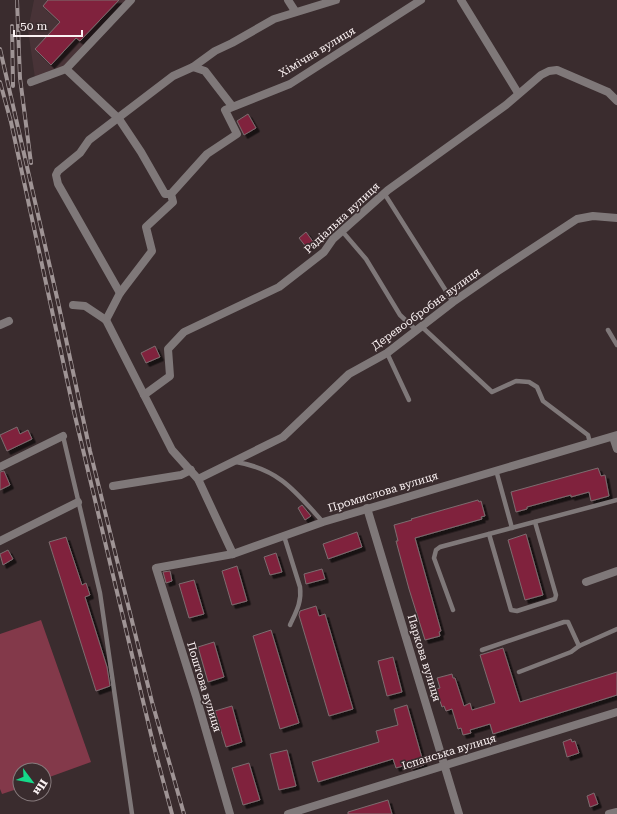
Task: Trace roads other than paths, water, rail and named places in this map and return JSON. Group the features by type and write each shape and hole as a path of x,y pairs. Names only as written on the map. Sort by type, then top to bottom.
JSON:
{"street":[{"path":"31,82 66,69 131,0"},
{"path":"288,0 294,11"},
{"path":"120,292 58,184 56,175 61,168 80,153 89,140 119,119 173,76 193,68 215,51 274,19 294,11 336,0"},
{"name":"Хімічна вулиця","path":"232,106 290,84 421,0"},
{"path":"461,0 518,93"},
{"path":"66,69 119,119 141,152 165,194 171,194 207,154 237,134 225,110 232,106 205,71 193,68"},
{"name":"Радіальна вулиця","path":"144,395 170,376 168,349 180,336 279,287 324,252 333,239 384,193 506,105 518,93 541,75 549,71 556,70 608,92 617,101"},
{"path":"106,320 120,292 152,251 146,227 173,202 171,194"},
{"name":"Деревообробна вулиця","path":"198,479 283,437 349,374 387,353 418,328 498,270 577,219 593,216 617,218"},
{"path":"73,305 85,306 106,320 172,450 198,479 233,554"},
{"path":"0,325 9,321"},
{"path":"0,467 63,436"},
{"path":"615,436 617,449"},
{"name":"Промислова вулиця","path":"156,568 233,554 367,508 615,436"},
{"path":"113,486 181,475 190,470"},
{"path":"0,541 78,502"},
{"name":"Паркова вулиця","path":"367,508 459,814"},
{"name":"Поштова вулиця","path":"156,568 196,696 230,814"},
{"path":"586,582 617,571"},
{"name":"Іспанська вулиця","path":"288,814 617,712"},
{"path":"609,814 617,812"}],"lane":[{"path":"384,193 453,302"},
{"path":"342,231 366,259 400,315 418,328 492,392 516,381 529,382 537,387 543,401 588,435 590,443"},
{"path":"608,330 617,345"},
{"path":"387,353 409,400"},
{"path":"63,436 100,593 132,814"},
{"path":"234,462 256,465 280,477 323,522"},
{"path":"496,470 512,528"},
{"path":"453,610 434,558 436,550 440,547 617,500"},
{"path":"489,534 512,610 517,611 555,599 556,595 535,522"},
{"path":"284,536 300,587 301,596 301,601 290,625"},
{"path":"482,650 564,622 568,622 571,625 578,646"},
{"path":"519,672 571,652 578,646 617,629"}],"railway":[{"path":"17,0 20,78 31,163"},
{"path":"12,26 13,86"},
{"path":"0,49 58,302 90,451 152,702 184,814"},
{"path":"0,82 11,122 74,412 154,747 172,814"}]}
